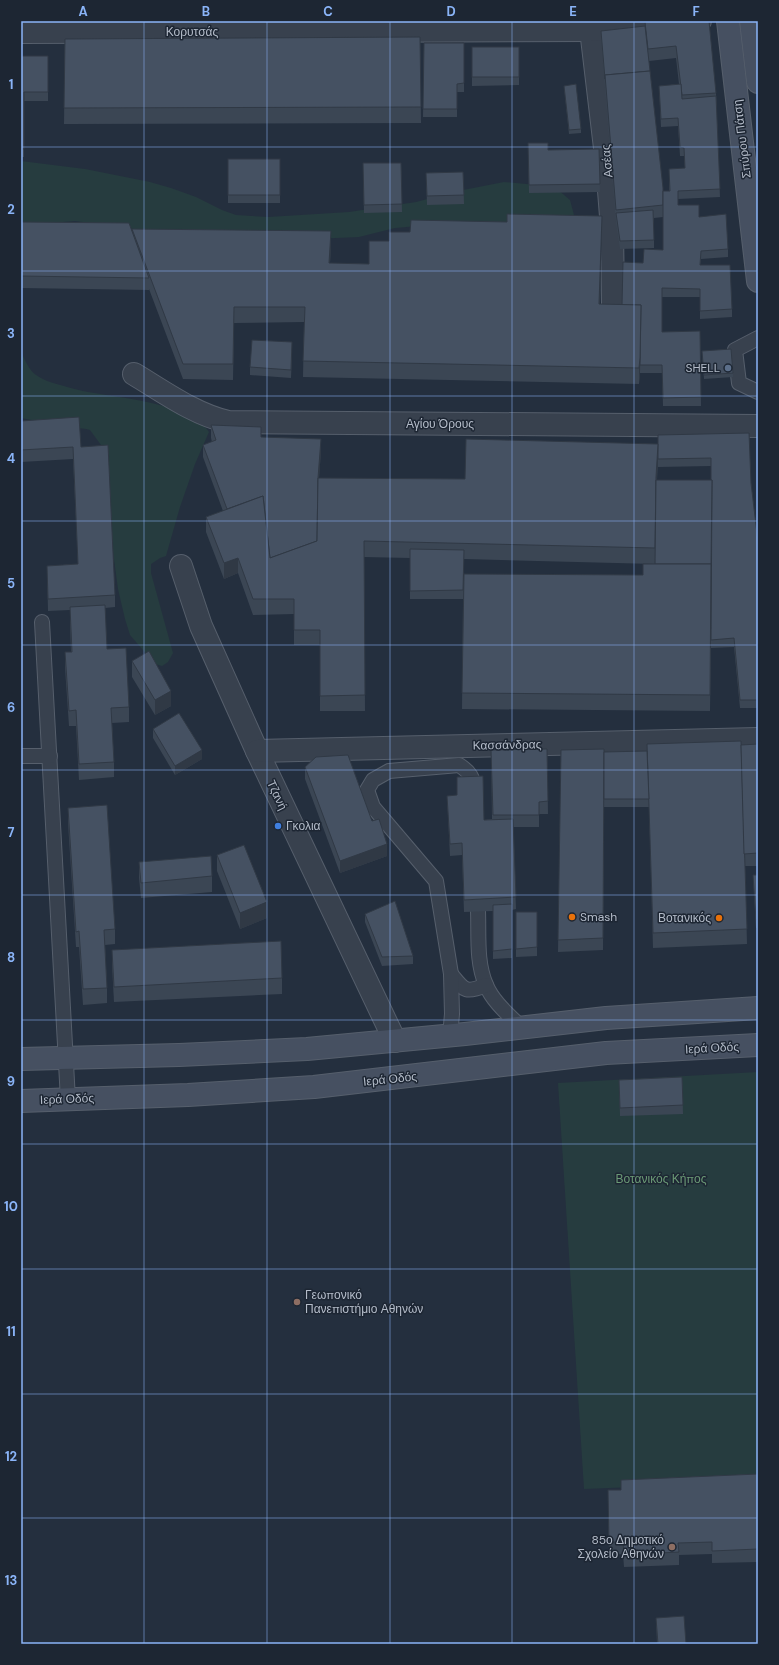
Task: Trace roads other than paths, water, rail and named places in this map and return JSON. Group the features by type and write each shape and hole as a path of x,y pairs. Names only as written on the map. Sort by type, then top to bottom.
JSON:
{"main road":[{"name":"Σπύρου Πάτση","path":"728,21 758,281"},
{"path":"751,21 758,82"},
{"path":"21,1059 179,1055 307,1049 450,1036 606,1018 758,1008"},
{"name":"Ιερά Οδός","path":"21,1101 188,1095 314,1087 606,1054 758,1045"}],"street":[{"name":"Κορυτσάς","path":"21,32 590,26 700,21"},
{"name":"Ασέας","path":"590,26 607,165 612,229 613,302"},
{"name":"Αγίου Όρους","path":"134,374 171,397 213,419 228,422 758,426"},
{"name":"Τζανή","path":"181,566 201,626 257,751 395,1041"},
{"name":"Κασσάνδρας","path":"257,751 758,739"}],"lane":[{"path":"758,338 735,350 739,383 758,392"},
{"path":"42,622 68,1100"},
{"path":"21,756 50,756"},
{"path":"450,1036 452,1014 451,974 436,881 373,807 367,790 373,780 389,771 459,765 468,771 473,779 474,789"},
{"path":"478,911 479,963 486,985 501,1006 522,1028"},
{"path":"451,974 464,989 474,991 486,985"}],"place":[{"name":"SHELL","path":"728,368"},
{"name":"Γκολια","path":"278,826"},
{"name":"Smash","path":"572,917"},
{"name":"Βοτανικός","path":"719,918"},
{"name":"Γεωπονικό Πανεπιστήμιο Αθηνών","path":"297,1302"},
{"name":"85ο Δημοτικό Σχολείο Αθηνών","path":"672,1547"}],"park label":[{"name":"Βοτανικός Κήπος","path":"661,1179"}]}
